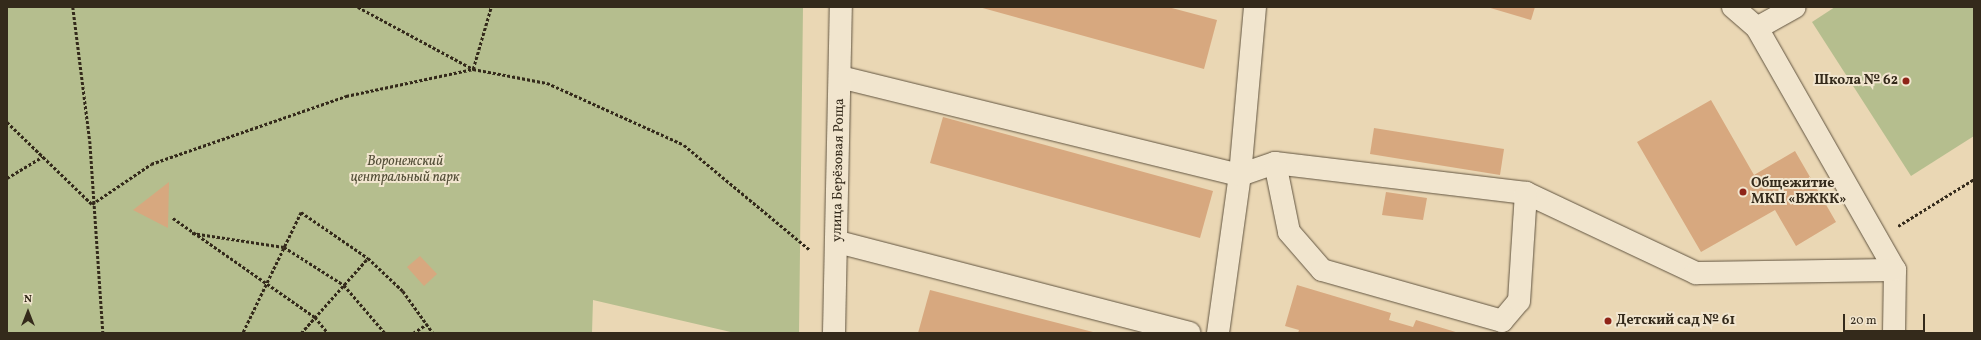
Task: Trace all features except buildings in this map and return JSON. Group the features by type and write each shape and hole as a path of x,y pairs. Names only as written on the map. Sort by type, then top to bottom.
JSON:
{"street":[{"name":"улица Берёзовая Роща","path":"834,333 838,242 841,7"},
{"path":"1218,333 1240,175 1255,7"},
{"path":"1733,7 1757,28 1895,270 1894,333"},
{"path":"1757,28 1795,7"},
{"path":"840,77 1240,175 1275,163 1526,193 1696,273 1895,270"},
{"path":"1275,163 1289,232 1322,270 1502,321 1518,301 1526,193"},
{"path":"838,242 1189,333"}],"path":[{"path":"73,7 90,141 92,204 103,333"},
{"path":"358,7 473,69 547,83 684,145 837,274"},
{"path":"473,69 491,7"},
{"path":"92,204 151,164 346,96 473,69"},
{"path":"7,122 92,204"},
{"path":"7,178 42,157"},
{"path":"1920,213 1974,179"},
{"path":"243,332 301,212 368,258 403,291 433,333"},
{"path":"173,218 192,233 315,317 328,333"},
{"path":"192,233 284,247 344,285 385,333"},
{"path":"301,333 368,258"},
{"path":"413,333 427,324"}],"green space":[{"name":"Воронежский центральный парк","path":"7,7 803,7 799,333 735,333 593,300 592,333 7,333"},
{"name":"Школа № 62","path":"1835,7 1974,7 1974,136 1911,176 1812,22"}],"place":[{"name":"Школа № 62","path":"1906,81"},
{"name":"Общежитие МКП «ВЖКК»","path":"1743,192"},
{"name":"Детский сад № 61","path":"1608,321"}]}
